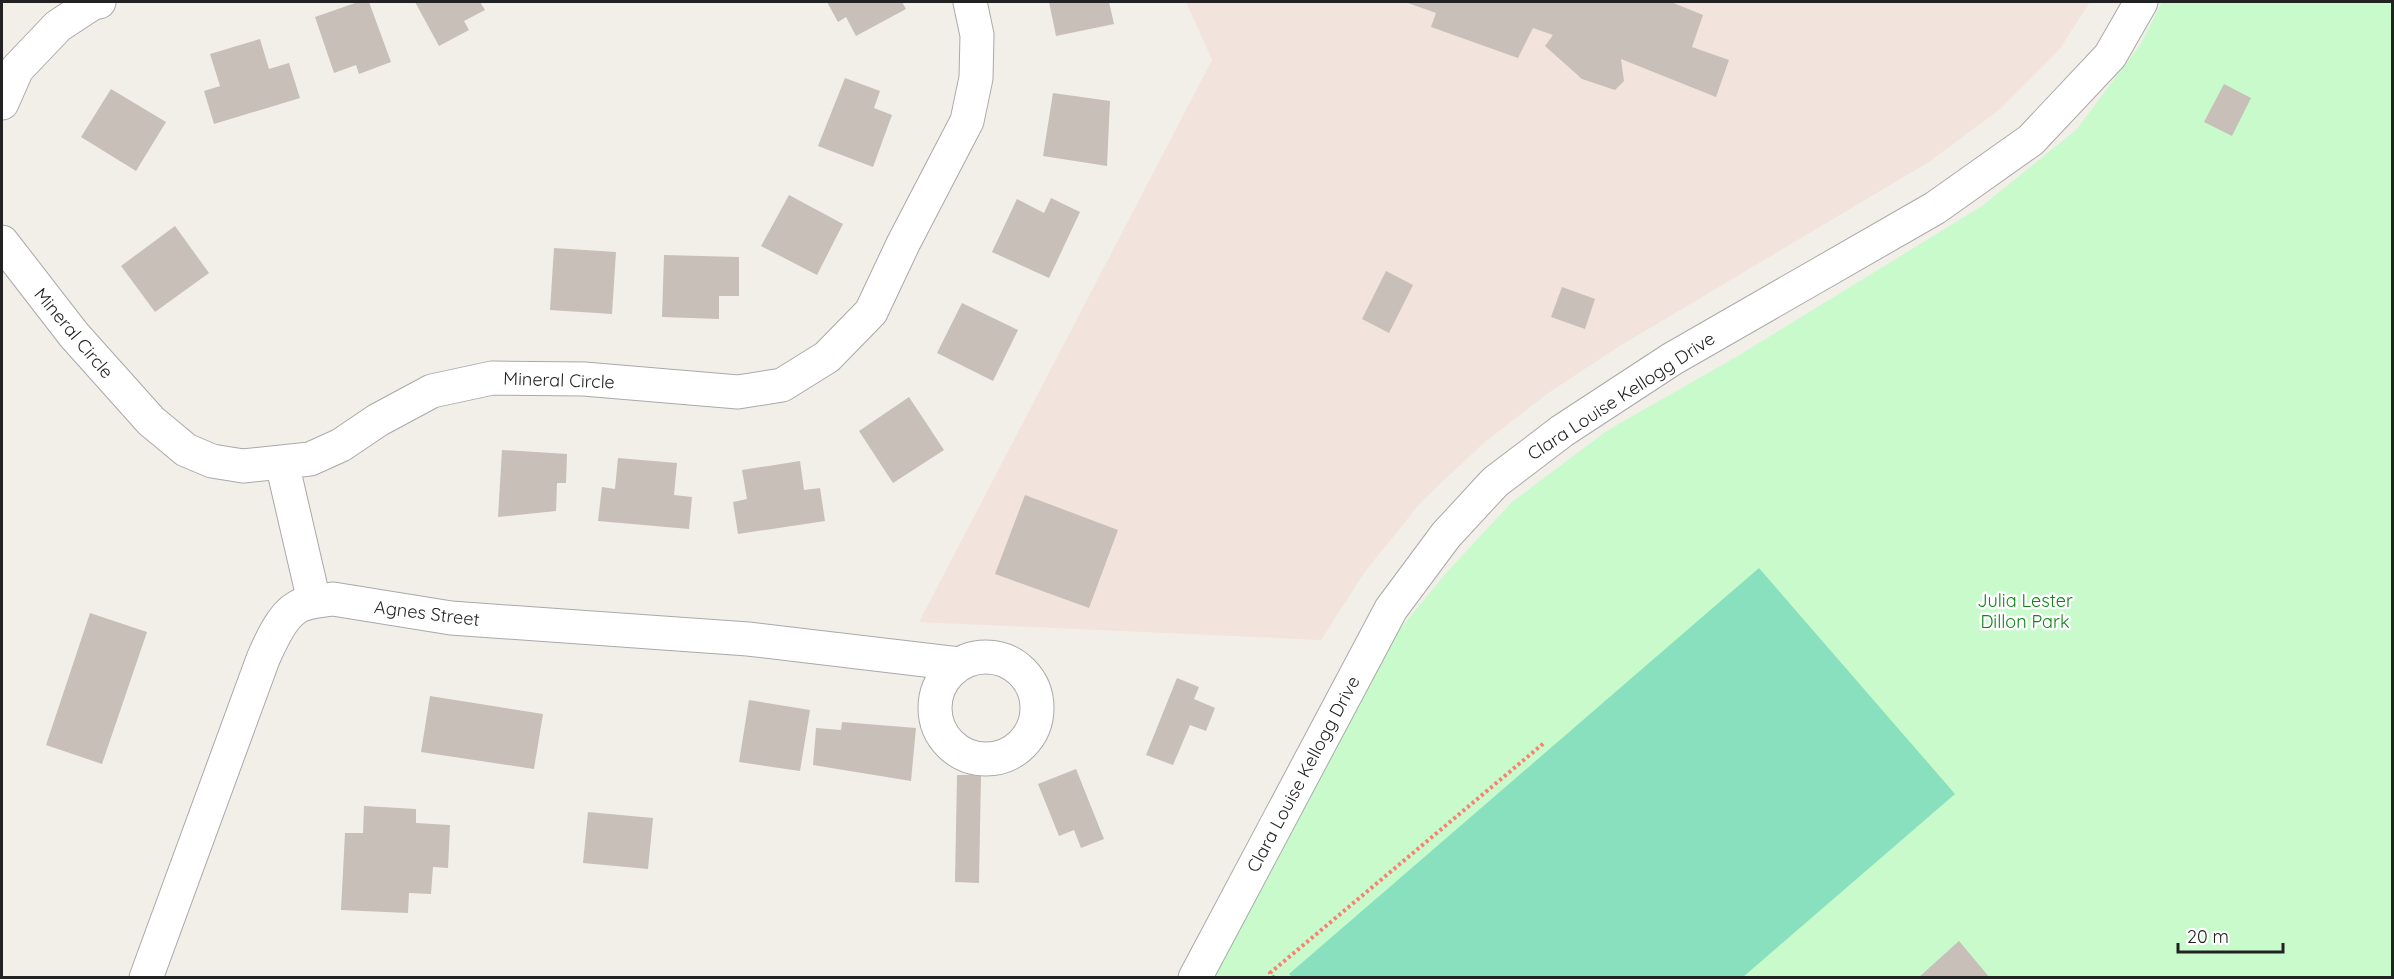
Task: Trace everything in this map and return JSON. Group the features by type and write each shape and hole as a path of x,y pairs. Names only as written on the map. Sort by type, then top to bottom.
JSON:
{"street":[{"path":"2,103 17,69 58,26 93,3 99,2"},
{"name":"Mineral Circle","path":"2,242 74,335 151,422 186,450 212,461 243,466 310,459 341,445 378,420 432,391 492,378 584,379 738,392 782,385 827,357 871,312 903,244 967,121 976,78 977,35 970,2"},
{"name":"Clara Louise Kellogg Drive","path":"1195,978 1391,609 1446,535 1496,482 1562,430 1672,359 1935,208 2031,140 2109,56 2130,5"},
{"path":"282,463 314,601"},
{"name":"Agnes Street","path":"146,978 263,659 275,632 295,608 314,601 333,599 451,618 748,639 959,664"}],"path":[{"path":"1274,978 1270,973 1544,743"}],"shaded area":[{"path":"1186,2 2090,2 2059,50 2000,109 1929,162 1618,347 1547,394 1485,442 1422,501 1364,573 1321,640 919,622 1212,60"}],"green space":[{"name":"Julia Lester Dillon Park","path":"2162,2 2392,2 2392,977 1212,978 1394,636 1447,572 1512,502 1608,430 1736,357 1982,206 2076,130 2140,45"},
{"path":"1759,568 1955,794 1743,977 1293,978 1289,974"}],"building":[{"path":"358,2 369,2 391,62 359,74 356,65 334,73 315,17"},
{"path":"415,2 480,2 485,10 464,21 469,30 439,46"},
{"path":"827,2 902,2 906,9 856,36 846,17 838,22"},
{"path":"1049,2 1109,2 1114,24 1056,36"},
{"path":"1409,2 1671,2 1703,15 1692,47 1729,60 1716,97 1621,59 1624,81 1615,90 1582,79 1545,46 1553,35 1533,28 1518,58 1431,27 1436,13"},
{"path":"260,39 269,69 289,63 300,98 214,124 204,91 220,86 210,54"},
{"path":"845,78 880,91 874,108 892,115 873,167 818,146"},
{"path":"2224,84 2251,98 2232,136 2204,122"},
{"path":"111,89 166,122 136,171 81,137"},
{"path":"1053,93 1110,101 1107,166 1043,156"},
{"path":"789,195 843,224 817,275 761,246"},
{"path":"1051,198 1080,212 1049,278 992,252 1017,199 1044,213"},
{"path":"175,226 209,273 155,312 121,266"},
{"path":"554,248 616,252 612,314 550,310"},
{"path":"664,255 739,257 739,296 719,296 719,319 662,317"},
{"path":"1386,271 1413,285 1389,333 1362,319"},
{"path":"1562,287 1595,299 1585,329 1551,317"},
{"path":"962,303 1018,330 993,381 937,353"},
{"path":"909,397 944,450 893,483 859,431"},
{"path":"502,450 567,454 566,483 557,483 556,511 498,517"},
{"path":"618,458 677,463 674,495 692,497 689,529 598,521 602,487 615,489"},
{"path":"800,461 804,490 820,488 825,521 738,534 733,502 747,499 742,470"},
{"path":"1025,495 1118,530 1089,608 995,574"},
{"path":"90,613 147,632 102,764 46,745"},
{"path":"1177,678 1199,687 1194,699 1215,708 1206,731 1190,725 1173,765 1146,755"},
{"path":"430,696 543,714 534,769 421,752"},
{"path":"749,700 810,710 800,771 739,762"},
{"path":"842,722 916,728 911,781 813,765 816,728 841,730"},
{"path":"1076,769 1104,839 1081,848 1074,830 1059,836 1038,784"},
{"path":"957,775 981,775 979,883 955,882"},
{"path":"364,806 416,809 416,823 450,825 448,868 433,867 431,894 409,893 408,913 341,910 345,833 363,833"},
{"path":"588,812 653,818 648,869 583,863"},
{"path":"1959,941 1990,978 1918,978"}]}
